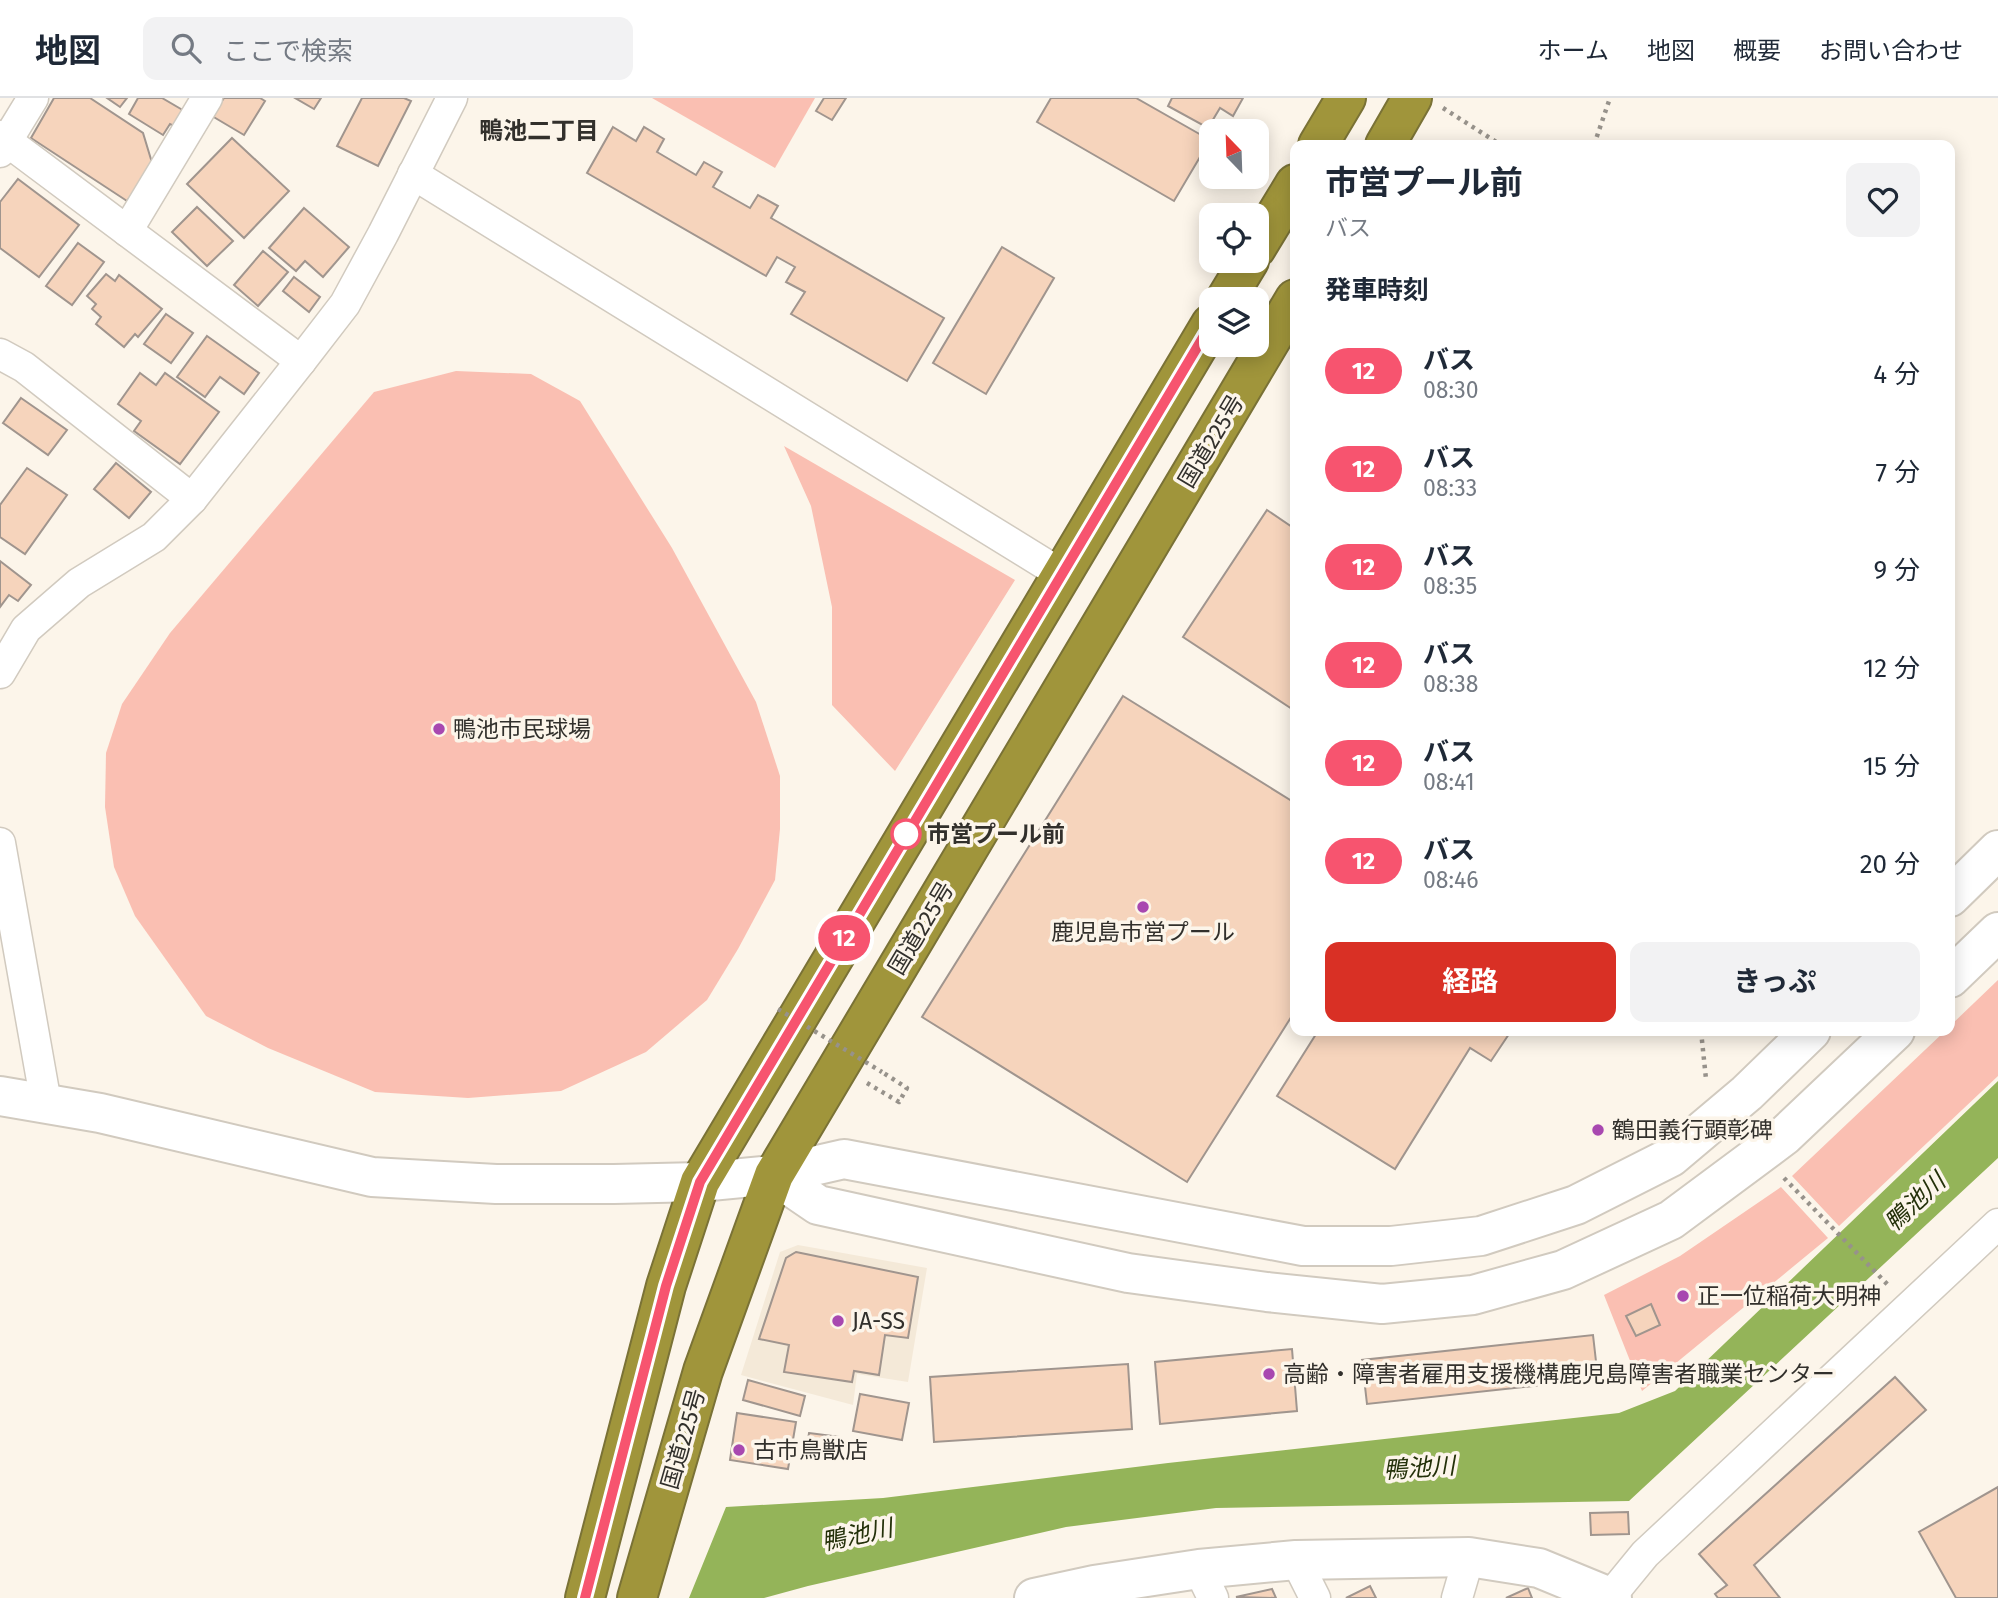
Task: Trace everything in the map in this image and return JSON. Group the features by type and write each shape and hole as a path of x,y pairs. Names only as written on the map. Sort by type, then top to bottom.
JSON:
{"highway":[{"path":"1321,140 1346,98"},
{"path":"1389,140 1423,100"},
{"path":"1269,227 1290,192"},
{"name":"国道225号","path":"637,1598 704,1371 774,1175 1290,307"},
{"path":"585,1598 666,1286 700,1182 1199,344"}],"street":[{"path":"33,98 3,143 127,231 301,361"},
{"path":"127,231 207,98"},
{"path":"2,664 26,629 79,583 154,537 192,499 345,304 452,98"},
{"path":"413,174 1061,574"},
{"path":"0,354 24,367 192,499"},
{"path":"0,843 46,1103"},
{"path":"1955,892 1998,850"},
{"path":"1955,973 1998,932"},
{"path":"0,1096 100,1113 372,1177 509,1184 700,1182 774,1175 844,1159 1303,1246 1391,1246 1481,1236 1576,1205 1671,1157 1747,1093 1806,1036"},
{"path":"774,1175 818,1205 1128,1273 1382,1304 1473,1295 1563,1270 1671,1220 1784,1136 1890,1036"},
{"path":"1034,1598 1206,1584 1296,1560 1469,1557 1539,1568 1610,1597 1645,1554 1998,1224"},
{"path":"1457,1598 1469,1557"},
{"path":"1296,1560 1315,1598"}],"path":[{"path":"1596,140 1610,98"},
{"path":"1423,100 1492,140"},
{"path":"778,1009 907,1088 899,1102 866,1082"},
{"path":"1702,1036 1706,1079"},
{"path":"1781,1175 1889,1286"}],"shaded area":[{"path":"652,98 815,98 775,168"},
{"name":"鴨池市民球場","path":"456,371 531,374 580,401 672,548 756,702 780,776 780,829 775,880 707,1000 646,1052 561,1091 468,1098 375,1092 268,1048 206,1016 135,916 114,867 105,807 106,753 122,704 170,633 374,392"},
{"path":"784,446 1015,580 895,771 832,705 832,607 811,506"},
{"path":"1998,980 1998,1076 1839,1226 1792,1176 1940,1036 1955,1036 1955,1021"},
{"path":"1781,1187 1828,1238 1642,1391 1604,1295 1680,1256"},
{"name":"JA-SS","path":"798,1245 927,1268 908,1382 857,1374 853,1405 741,1375 780,1252"}],"water":[{"name":"鴨池川","path":"1998,1081 1998,1158 1629,1501 1216,1508 1066,1527 764,1598 689,1598 726,1507 883,1498 1619,1413 1675,1391"}],"building":[{"path":"54,98 90,98 143,133 153,166 127,201 31,138"},
{"path":"107,98 127,98 120,107"},
{"path":"138,98 162,98 186,112 176,127 170,124 163,135 129,114"},
{"path":"224,98 260,98 265,101 244,135 212,116"},
{"path":"295,98 321,98 314,109"},
{"path":"362,98 404,98 411,101 378,166 337,146"},
{"path":"824,98 846,98 832,120 816,111"},
{"path":"1051,98 1136,98 1199,134 1199,159 1174,201 1037,122"},
{"path":"1172,98 1243,98 1233,116 1220,108 1213,119 1199,119 1199,123 1168,106"},
{"path":"613,127 636,141 644,127 664,139 657,152 696,175 704,162 722,172 713,187 750,208 758,195 778,206 771,218 944,318 907,381 791,314 805,292 786,282 795,267 777,257 766,276 587,173"},
{"path":"232,138 289,191 244,238 187,184"},
{"path":"18,179 79,225 39,277 0,248 0,202"},
{"path":"197,207 233,241 207,266 172,232"},
{"path":"304,208 349,247 323,277 305,261 296,271 269,248"},
{"path":"78,243 104,262 72,305 46,286"},
{"path":"1002,247 1054,278 986,394 933,363"},
{"path":"263,251 288,272 258,306 234,285"},
{"path":"106,274 115,281 119,275 162,309 138,337 135,334 124,347 96,324 101,317 92,309 96,304 87,296"},
{"path":"294,277 320,297 309,312 283,291"},
{"path":"166,314 193,333 171,363 144,344"},
{"path":"207,336 259,373 244,394 220,377 205,397 177,377"},
{"path":"140,373 156,385 165,373 219,412 180,464 134,431 141,421 118,404"},
{"path":"21,398 67,430 48,455 3,423"},
{"path":"116,463 151,492 129,518 94,489"},
{"path":"27,468 67,495 25,554 0,537 0,505"},
{"path":"1267,510 1290,526 1290,708 1183,637"},
{"path":"0,561 31,585 18,601 9,595 0,607"},
{"name":"鹿児島市営プール","path":"1123,696 1290,800 1290,1019 1187,1182 922,1017"},
{"path":"1315,1036 1508,1036 1491,1061 1470,1048 1395,1169 1277,1096"},
{"name":"JA-SS","path":"796,1252 918,1277 908,1338 885,1335 879,1375 854,1371 852,1382 784,1372 789,1345 759,1339 786,1258"},
{"path":"1651,1304 1660,1325 1636,1336 1626,1316"},
{"path":"1593,1335 1598,1379 1367,1404 1362,1360"},
{"path":"1292,1349 1297,1411 1160,1424 1155,1362"},
{"path":"1128,1364 1132,1429 934,1442 930,1377"},
{"path":"1895,1377 1926,1410 1754,1565 1780,1598 1718,1598 1715,1594 1727,1585 1699,1554"},
{"path":"748,1380 805,1396 800,1416 743,1400"},
{"path":"860,1394 909,1403 902,1440 853,1431"},
{"path":"737,1413 796,1422 788,1469 730,1460"},
{"path":"809,1433 841,1437 838,1458 806,1453"},
{"path":"1998,1487 1998,1598 1956,1598 1919,1532"},
{"path":"1628,1512 1629,1534 1591,1535 1590,1513"},
{"path":"1370,1586 1376,1598 1346,1598"},
{"path":"1528,1588 1532,1598 1506,1598"},
{"path":"1272,1589 1276,1598 1236,1597"}],"bus line":[{"name":"12","path":"585,1598 666,1286 700,1182 1199,344"}],"place":[{"name":"鴨池市民球場","path":"439,729"},
{"name":"市営プール前","path":"906,834"},
{"name":"鹿児島市営プール","path":"1143,907"},
{"name":"鶴田義行顕彰碑","path":"1598,1130"},
{"name":"正一位稲荷大明神","path":"1683,1296"},
{"name":"JA-SS","path":"838,1321"},
{"name":"高齢・障害者雇用支援機構鹿児島障害者職業センター","path":"1269,1374"},
{"name":"古市鳥獣店","path":"739,1450"}],"district":[{"name":"鴨池二丁目","path":"539,131"}]}
